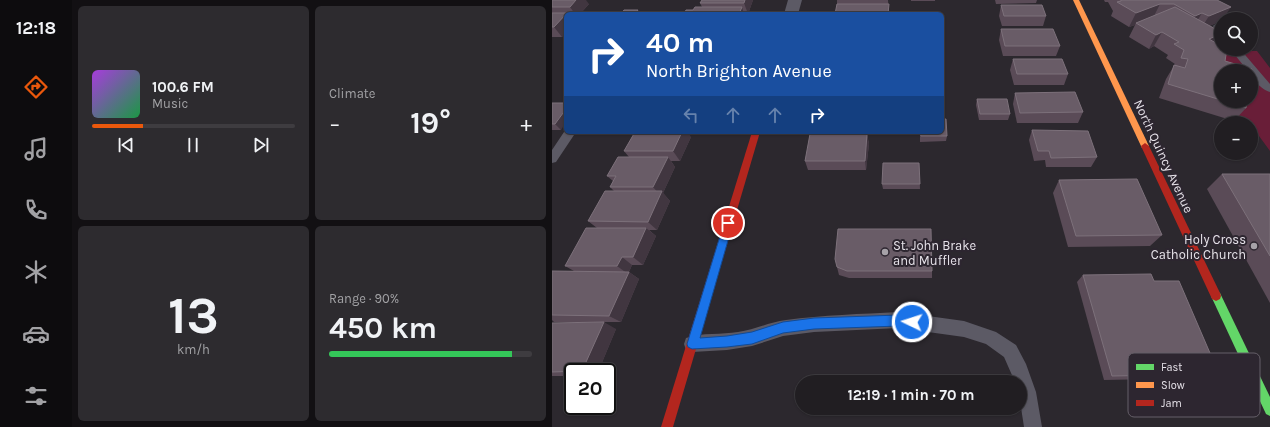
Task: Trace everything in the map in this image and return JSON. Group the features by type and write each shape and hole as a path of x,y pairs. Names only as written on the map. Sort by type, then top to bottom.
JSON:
{"street":[{"path":"792,12 795,0"},
{"name":"North Quincy Avenue","path":"1076,0 1243,353"},
{"path":"667,427 755,134"},
{"name":"North Quincy Avenue","path":"1260,389 1270,410"}],"lane":[{"path":"1241,56 1264,84 1270,88"},
{"path":"552,159 569,134"},
{"path":"692,344 727,342 752,338 783,328 821,323 899,320 964,329 990,338 1010,351 1020,370 1027,392 1033,427"}],"shaded area":[{"path":"1258,52 1270,68 1270,151 1258,135 1258,116 1235,116 1236,108 1258,108 1258,64 1223,64 1220,56 1258,56"}],"building":[{"path":"552,0 576,0 570,7 552,7"},
{"path":"702,0 745,0 744,3 700,3"},
{"path":"1217,0 1231,7 1219,12 1214,12 1214,14 1209,16 1202,13 1195,16 1174,4 1160,4 1136,13 1117,2"},
{"path":"837,4 889,4 888,12 835,12"},
{"path":"1001,5 1042,5 1046,16 1004,16"},
{"path":"695,7 742,7 740,12 685,12 686,10 693,10"},
{"path":"1175,7 1214,28 1214,37 1209,39 1214,42 1214,56 1226,56 1225,61 1235,64 1214,64 1214,98 1168,84 1174,65 1185,68 1188,59 1181,58 1184,50 1174,44 1179,42 1162,32 1156,35 1136,23"},
{"path":"624,10 638,10 636,12 622,12"},
{"path":"552,13 564,13 564,16 554,27 552,27"},
{"path":"1001,29 1053,29 1060,46 1005,46"},
{"path":"1013,59 1062,59 1068,74 1017,74"},
{"path":"1075,92 1083,112 1020,113 1015,93"},
{"path":"977,99 1007,99 1010,114 980,114"},
{"path":"552,103 564,103 564,112 555,124 552,124"},
{"path":"944,119 946,119 947,136 921,136 920,134 944,134"},
{"path":"1032,130 1088,131 1097,157 1051,158 1049,151 1038,151"},
{"path":"634,134 681,134 673,151 624,151"},
{"path":"810,134 867,134 865,161 805,161"},
{"path":"618,157 668,157 653,187 610,187 616,176 607,176"},
{"path":"883,163 919,163 920,184 882,184"},
{"path":"1222,174 1270,174 1270,256"},
{"path":"1137,179 1162,235 1076,236 1059,180"},
{"path":"605,191 662,191 648,222 588,221"},
{"path":"586,228 646,228 633,257 622,257 617,266 565,266"},
{"name":"St. John Brake and Muffler","path":"838,229 931,229 932,271 847,271 837,267 835,259"},
{"path":"552,271 629,272 609,316 552,315"},
{"path":"1151,274 1154,281 1179,281 1210,353 1128,353 1128,376 1112,376 1083,275"},
{"path":"604,322 586,363 564,363 564,372 552,372 552,323"}],"traffic: fast":[{"path":"1216,296 1243,353"},
{"path":"1260,389 1270,410"}],"traffic: slow":[{"path":"1076,0 1145,146"}],"traffic: jam":[{"path":"667,427 755,134"},
{"path":"1145,146 1216,296"}],"place":[{"name":"Holy Cross Catholic Church","path":"1254,246"},
{"name":"St. John Brake and Muffler","path":"885,252"}],"route":[{"path":"728,223 692,344 727,342 752,338 783,328 814,324 899,320 912,322"}]}
